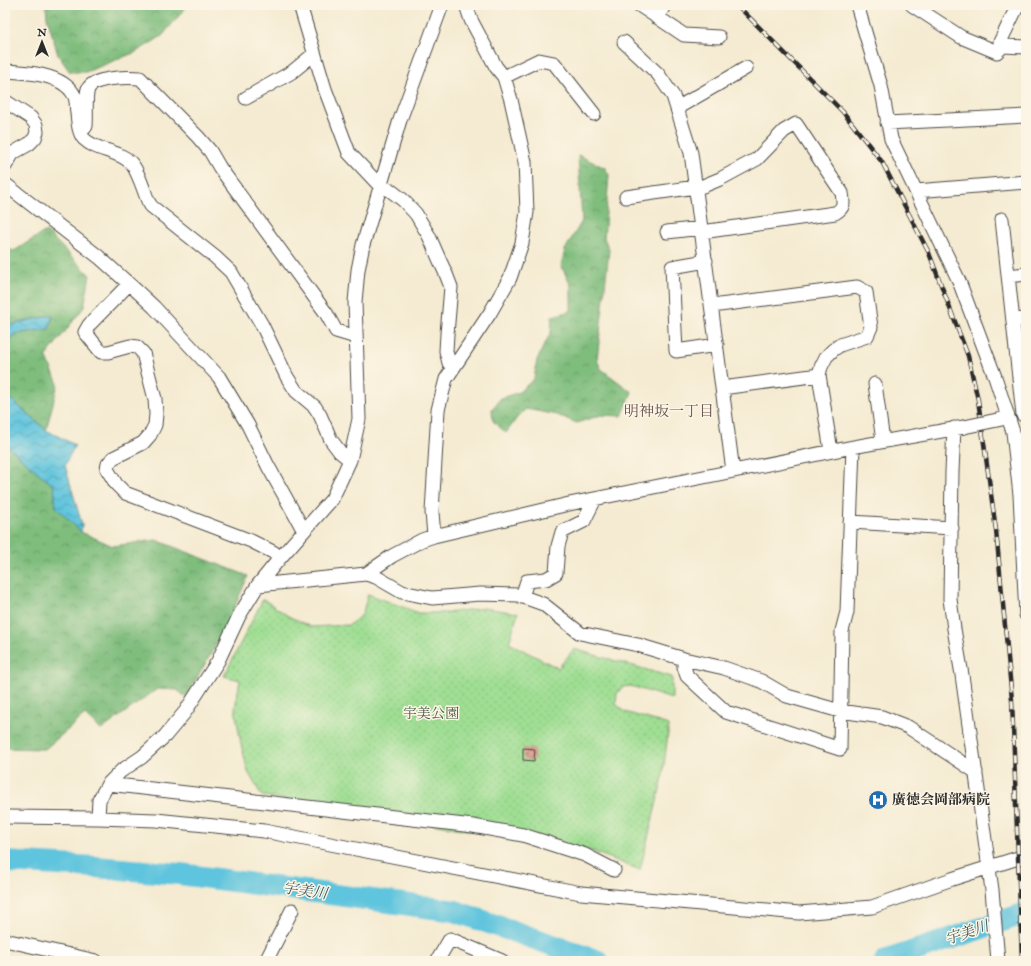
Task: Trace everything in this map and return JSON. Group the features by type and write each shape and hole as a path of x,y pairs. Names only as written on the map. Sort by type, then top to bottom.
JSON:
{"street":[{"path":"300,5 325,89 349,153 381,187 390,190 403,200 416,214 429,236 446,274 451,287 446,351 449,363 453,369"},
{"path":"98,818 99,800 108,784 121,771 142,757 165,736 185,712 218,661 239,616 258,586 280,558 332,499 350,460 359,419 355,302 358,270 363,246 400,120 442,5"},
{"path":"434,536 432,512 438,410 446,379 490,314 510,278 522,243 527,212 525,162 511,100 504,77 496,67 471,20 466,5"},
{"path":"639,5 684,35 719,37"},
{"path":"656,17 665,5"},
{"path":"857,5 881,86 891,139 959,281 973,316 1006,418 1014,432 1021,462 1026,615"},
{"path":"912,5 927,9 961,37 997,52 1003,46 1026,47"},
{"path":"1003,46 1000,42 1018,5"},
{"path":"624,42 658,74 673,96 691,152 733,471"},
{"path":"246,98 292,72 314,54"},
{"path":"504,77 539,60 554,63 594,114"},
{"path":"678,108 746,68"},
{"path":"5,71 26,72 60,81 69,87 75,96 81,132 84,138 92,144 131,162 151,206 215,257 231,272 262,325 287,377 296,391 314,407 320,415 331,440 340,452 350,460"},
{"path":"81,132 86,126 88,90 91,84 98,81 132,77 140,78 210,151 220,168 326,313 336,331 356,337"},
{"path":"5,101 31,118 36,125 37,132 35,138 29,144 13,153 5,166"},
{"path":"887,123 1026,116"},
{"path":"626,197 703,186 720,179 757,159 784,131 796,124 842,194 843,202 840,210 834,213 702,230 667,232"},
{"path":"916,191 1026,182"},
{"path":"5,184 99,257 129,284 154,307 219,377 248,425 268,466 304,531"},
{"path":"366,574 392,556 422,540 434,536 595,499 831,451 1024,415 1019,319 1008,276 1002,219"},
{"path":"706,261 672,267 676,351 717,345"},
{"path":"1008,276 1026,274"},
{"path":"129,284 89,325 85,332 101,352 108,352 130,346 137,347 143,353 155,398 156,414 150,435 143,444 114,458 108,464 107,469 116,484 126,493 251,541 273,552 280,558"},
{"path":"712,306 857,287 866,292 871,327 867,336 840,345 833,350 826,356 819,375 831,451"},
{"path":"722,388 819,375"},
{"path":"875,384 883,441"},
{"path":"959,428 952,472 950,599 989,867 998,960"},
{"path":"684,659 684,667 687,676 726,712 840,749 842,632 847,612 853,447"},
{"path":"522,597 527,581 546,579 556,573 558,546 562,532 584,521 595,499"},
{"path":"850,522 952,528"},
{"path":"258,586 366,574 376,577 402,592 432,598 480,594 522,597 543,604 580,633 638,645 684,659 724,668 760,681 787,696 840,711 882,717 908,727 976,772"},
{"path":"108,784 473,826 523,835 584,855 614,870"},
{"path":"5,817 156,820 264,831 580,894 799,913 872,907 989,867 1026,857"},
{"path":"266,961 292,910"},
{"path":"436,961 450,939 502,961"},
{"path":"5,940 96,961"}],"green space":[{"path":"46,5 188,5 162,36 136,52 86,72 70,72 58,55 47,17"},
{"path":"578,155 605,168 609,175 604,238 609,250 597,360 601,369 632,392 622,416 601,415 577,423 557,415 526,409 519,415 506,433 493,421 492,409 501,398 519,392 534,379 537,360 551,333 552,316 571,311 571,286 561,265 565,250 582,221"},
{"path":"46,231 90,275 84,307 46,356 58,384 46,430 5,394 5,347 14,334 49,329 53,315 5,326 5,248 14,251"},
{"path":"5,444 54,486 56,507 81,532 113,546 156,540 248,576 225,629 186,697 177,690 157,689 101,730 85,715 45,749 5,748"},
{"name":"宇美公園","path":"368,594 419,613 445,613 484,608 518,613 509,643 558,668 574,649 672,677 672,699 631,686 622,687 617,694 616,704 625,712 669,725 662,781 640,870 589,850 262,796 248,772 241,744 235,708 240,680 224,676 263,599 288,616 311,627 349,625 362,615"}],"water":[{"path":"53,315 49,329 14,334 5,347 5,326"},
{"path":"5,394 46,430 75,445 65,465 82,525 81,532 56,507 54,486 5,444"}],"building":[{"path":"523,748 535,749 534,761 523,760"}],"waterway":[{"name":"宇美川","path":"5,862 96,867 180,874 455,911 598,961"},
{"name":"宇美川","path":"885,961 1026,913"}],"railway":[{"path":"737,5 843,112 882,162 929,253 968,356 978,400 996,530 1012,700 1022,961"}],"place":[{"name":"廣徳会岡部病院","path":"878,800"}],"district":[{"name":"明神坂一丁目","path":"669,411"}]}
